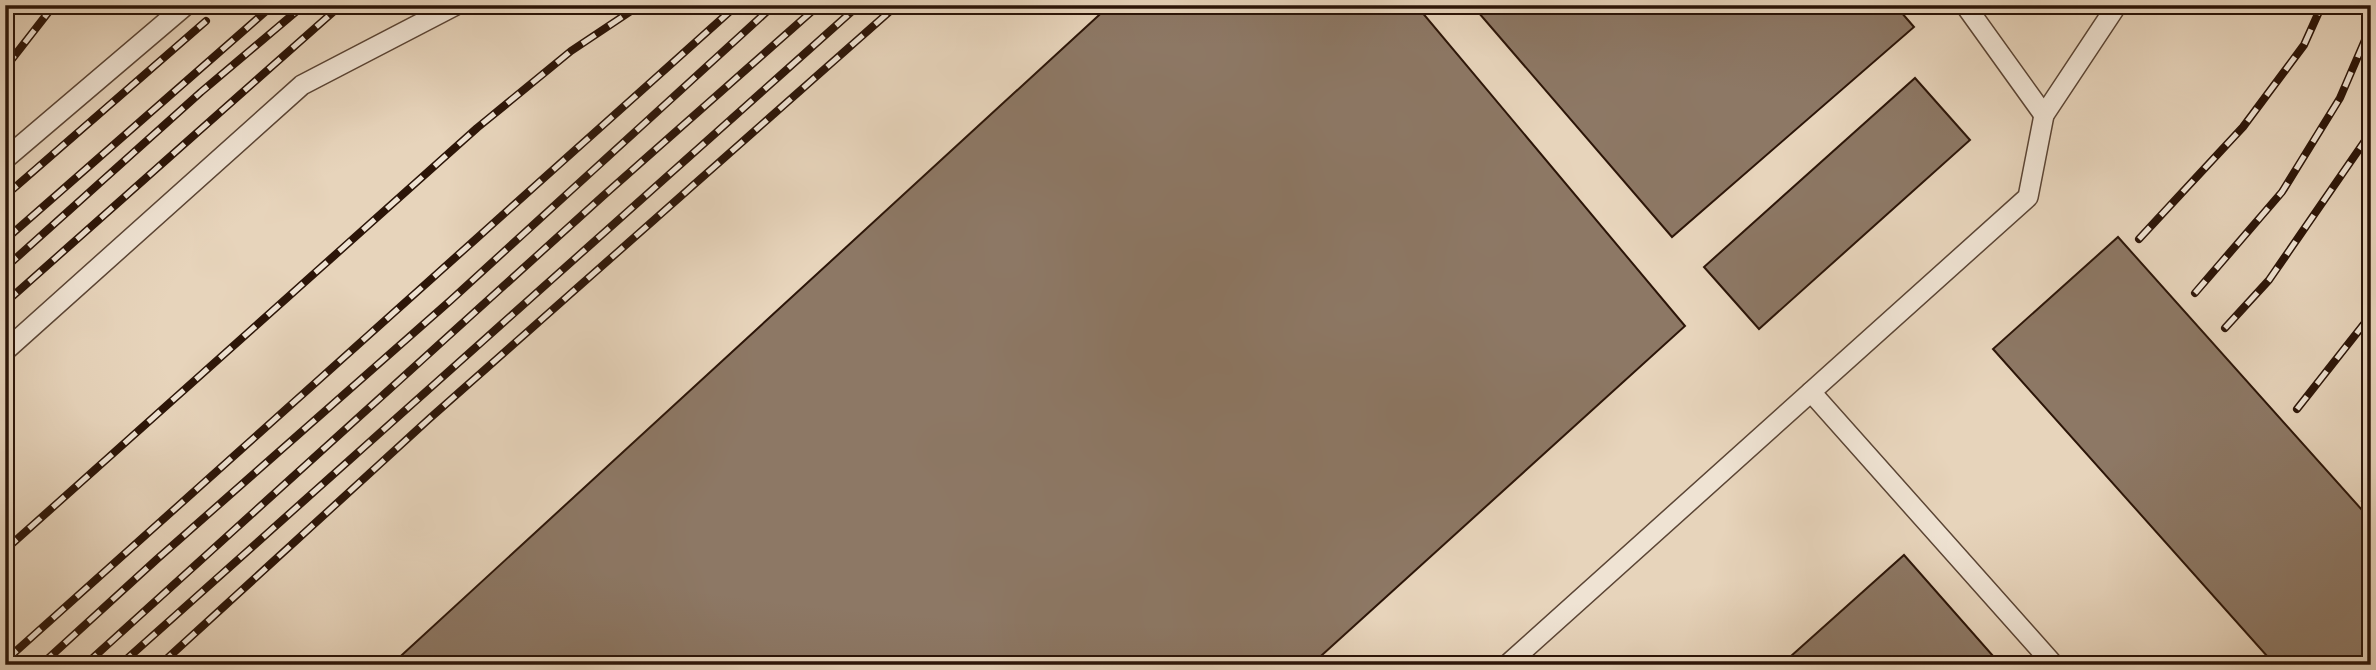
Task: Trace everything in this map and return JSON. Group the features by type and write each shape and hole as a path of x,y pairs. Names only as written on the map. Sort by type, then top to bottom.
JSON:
{"lane":[{"path":"5,159 186,5"},
{"path":"5,351 302,85 456,5"},
{"path":"1965,5 2045,115"},
{"path":"1507,665 2028,197 2045,115 2117,5"},
{"path":"1811,392 2054,665"}],"building":[{"path":"1110,5 1416,5 1685,326 1311,665 391,665"},
{"path":"1472,5 1895,5 1914,27 1672,237"},
{"path":"1915,78 1970,140 1759,329 1704,267"},
{"path":"2118,237 2371,520 2371,665 2275,665 1993,349"},
{"path":"1904,555 2001,665 1781,665"}],"railway":[{"path":"5,68 54,5"},
{"path":"5,240 273,5"},
{"path":"5,268 201,92 304,5"},
{"path":"5,303 341,5"},
{"path":"5,550 477,128 571,51 640,5"},
{"path":"5,661 737,5"},
{"path":"41,665 451,300 774,5"},
{"path":"85,665 603,196 819,5"},
{"path":"120,665 859,5"},
{"path":"160,665 429,419 897,5"},
{"path":"2139,239 2243,127 2304,45 2322,5"},
{"path":"5,196 206,21"},
{"path":"2195,293 2282,192 2340,98 2371,26"},
{"path":"2225,328 2269,280 2371,132"},
{"path":"2297,409 2371,315"},
{"path":"2365,501 2371,493"}]}
